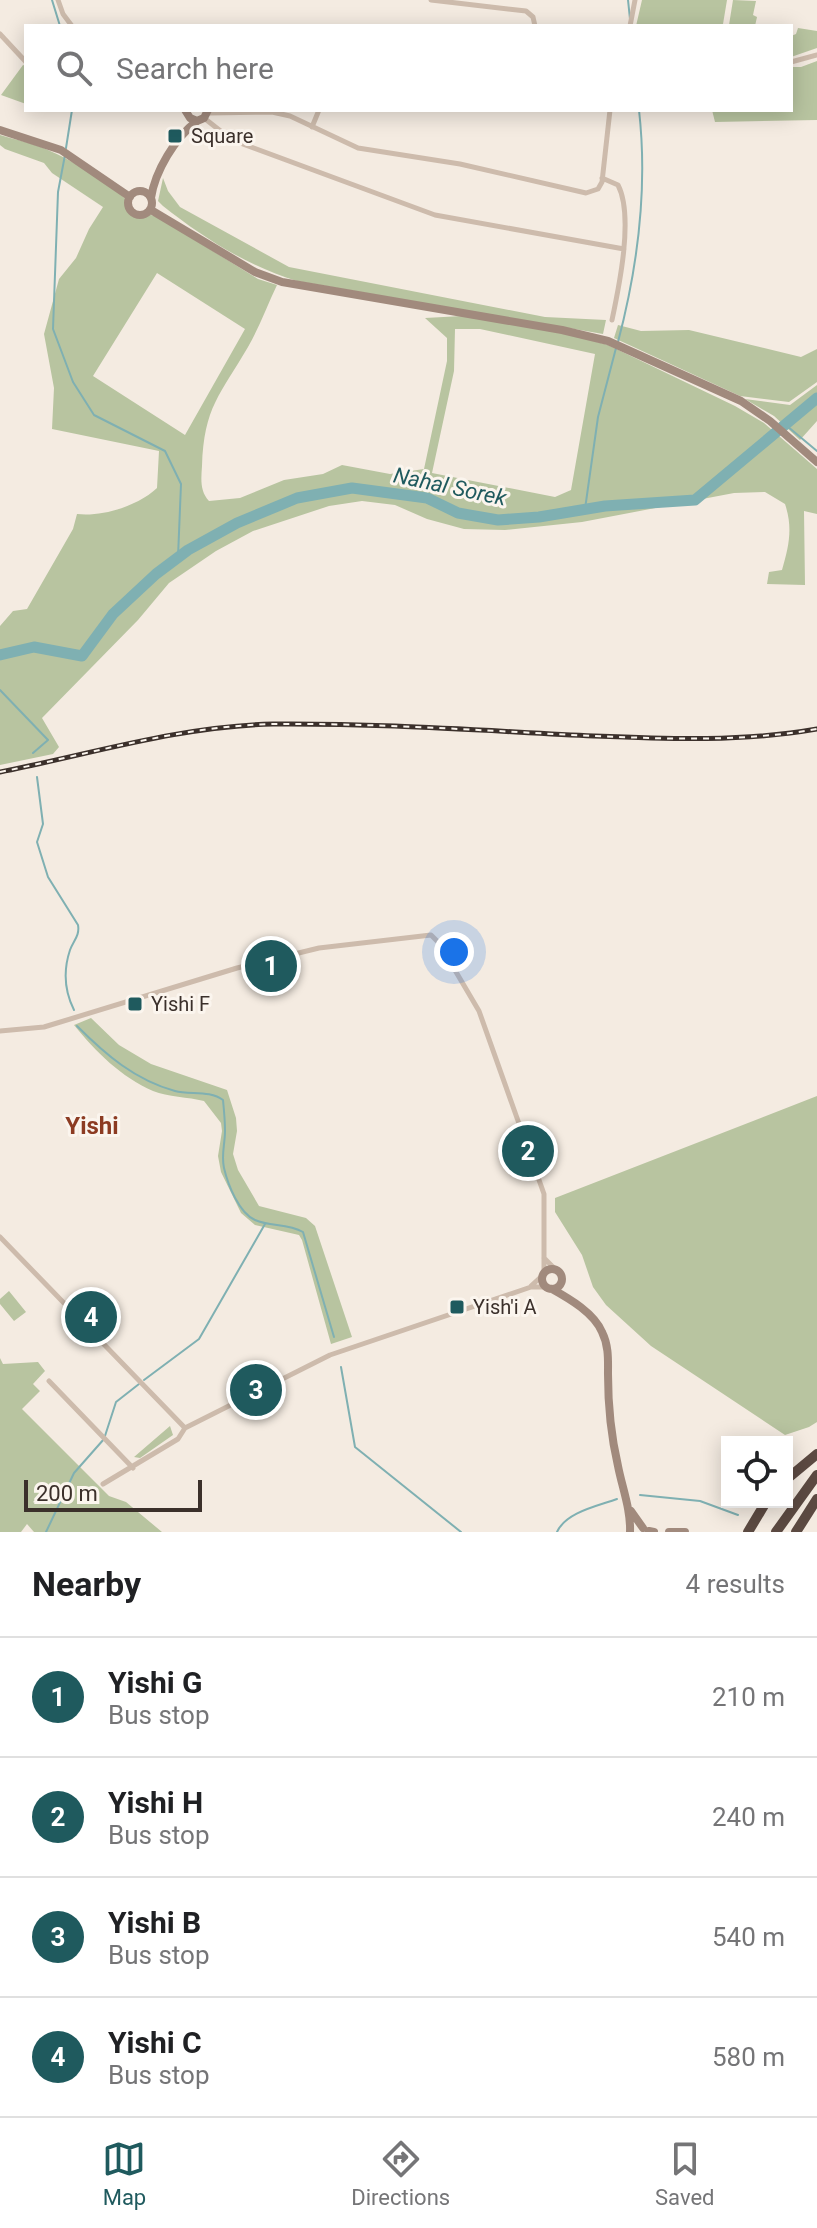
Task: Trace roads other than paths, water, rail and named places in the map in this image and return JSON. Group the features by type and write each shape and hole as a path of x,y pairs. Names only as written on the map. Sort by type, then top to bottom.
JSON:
{"highway":[{"path":"793,1474 817,1454"},
{"path":"776,1532 817,1475"},
{"path":"796,1532 817,1499"},
{"path":"748,1531 762,1508"}],"main road":[{"path":"183,134 186,112 204,115"},
{"path":"151,210 158,174 183,134 204,115"},
{"path":"0,130 61,150 134,194 144,192 151,198"},
{"path":"151,210 142,216 135,214 128,204 134,194 158,174"},
{"path":"151,210 255,272 282,282 562,330 608,341 741,401 770,421 817,462"},
{"path":"568,1298 561,1274 550,1269 544,1274 543,1281 594,1320 604,1336 608,1352 612,1433 631,1532 649,1531"},
{"path":"550,1288 558,1287 562,1281"},
{"path":"627,1503 649,1531"},
{"path":"669,1532 685,1532"}],"street":[{"path":"58,0 71,24"},
{"path":"431,0 526,11 533,17 535,24"},
{"path":"630,24 635,0"},
{"path":"0,34 24,60"},
{"path":"793,61 817,55"},
{"path":"204,115 272,112 358,148 460,164 579,192 593,192 598,189 602,178 610,112"},
{"path":"312,127 318,112"},
{"path":"204,115 232,140 435,215 624,249"},
{"path":"602,178 614,182 621,189 624,249 612,320"},
{"path":"0,1031 44,1027 237,968 319,948 431,935 439,943 479,1011 544,1194 544,1274 531,1287"},
{"path":"0,1237 185,1428"},
{"path":"544,1257 556,1270"},
{"path":"103,1484 178,1439 185,1428 330,1355 531,1287 550,1288"},
{"path":"49,1381 133,1468"}],"waterway":[{"path":"52,0 59,24"},
{"path":"628,0 630,19"},
{"path":"66,148 72,112"},
{"path":"618,342 636,256 642,198 639,112"},
{"path":"65,155 58,192 53,329 73,382 94,415 165,451 181,484 178,557"},
{"path":"585,509 598,417 616,348"},
{"name":"Nahal Sorek","path":"0,655 34,647 82,656 113,614 156,574 188,550 237,523 297,498 352,488 427,498 458,513 498,520 605,506 695,500 817,398"},
{"path":"787,426 817,451"},
{"path":"0,690 48,740 33,753"},
{"path":"37,777 43,824 37,842 48,877 78,925 66,965 66,988 74,1010"},
{"path":"77,1026 110,1056 147,1080 175,1091 212,1095 223,1100 223,1163 231,1190 239,1205 255,1220 303,1232 334,1337"},
{"path":"144,1380 199,1339 265,1224"},
{"path":"341,1367 355,1447 461,1532"},
{"path":"46,1532 74,1473 104,1439 116,1402 139,1384"},
{"path":"640,1495 700,1501 738,1515"},
{"path":"557,1532 575,1515 617,1499"}],"railway":[{"path":"0,772 170,735 273,724 394,726 678,739 734,738 817,729"}],"place":[{"name":"Square","path":"175,136"},
{"name":"Yishi G","path":"271,966"},
{"name":"Yishi F","path":"135,1004"},
{"name":"Yishi H","path":"528,1151"},
{"name":"Yish'i A","path":"457,1307"},
{"name":"Yishi C","path":"91,1317"},
{"name":"Yishi B","path":"256,1390"}],"district":[{"name":"Yishi","path":"92,1126"}]}
